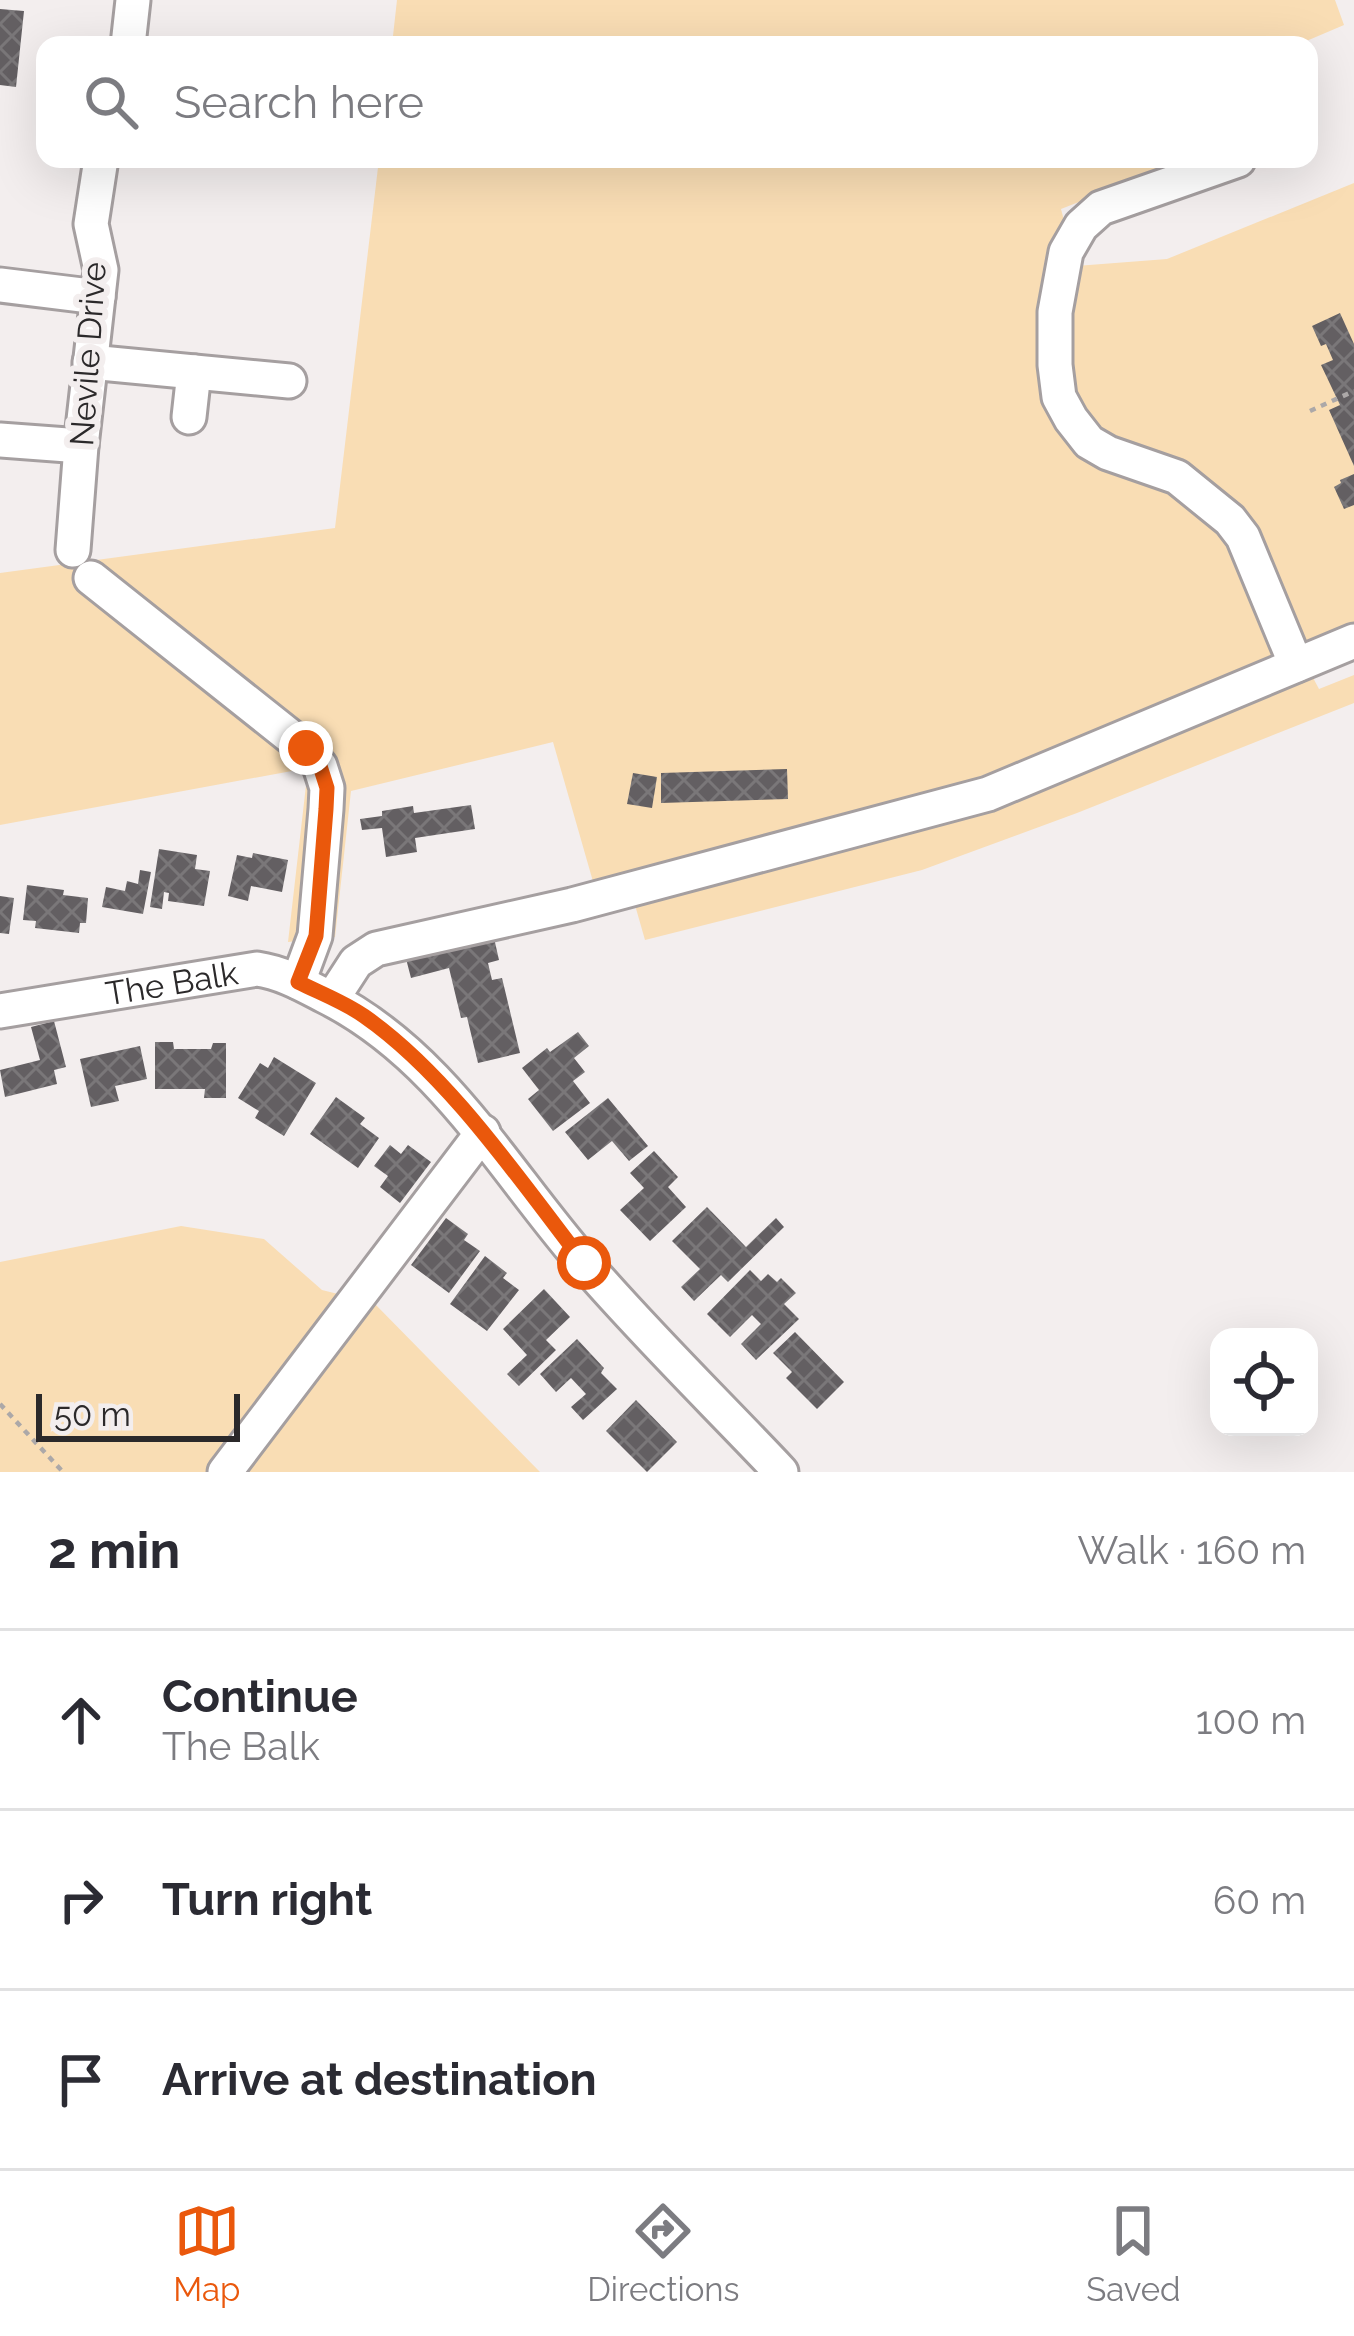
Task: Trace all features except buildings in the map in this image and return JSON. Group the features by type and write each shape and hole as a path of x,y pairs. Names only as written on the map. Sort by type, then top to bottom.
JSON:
{"street":[{"path":"129,36 133,0"},
{"name":"Nevile Drive","path":"100,168 91,224 101,270 81,446 82,564 306,748 320,766 327,788 316,936 298,982"},
{"path":"1215,168 1101,208 1081,226 1066,252 1055,312 1059,397 1089,442 1178,476 1230,520 1243,537 1296,665"},
{"path":"0,285 98,297"},
{"path":"90,362 289,381"},
{"path":"189,417 194,372"},
{"path":"0,440 81,446"},
{"path":"332,999 356,962 376,949 572,905 988,794 1354,641"},
{"name":"The Balk","path":"0,1011 257,970 280,973 360,1013 393,1039 482,1132 584,1263 781,1472"},
{"path":"225,1472 482,1132"}],"path":[{"path":"1310,411 1354,392"},
{"path":"0,1404 63,1472"}],"shaded area":[{"path":"397,0 1335,0 1344,25 1318,36 393,36"},
{"path":"378,168 1165,168 1061,209 1076,266 1167,259 1354,183 1354,641 961,783 594,885 553,742 351,791 335,937 288,942 308,768 0,825 0,573 335,528"},
{"path":"1310,672 1319,689 1354,675 1354,703 922,870 645,940 633,898 976,816"},
{"path":"181,1226 264,1239 322,1290 374,1303 540,1472 0,1472 0,1262"}],"route":[{"path":"306,748 320,766 327,788 316,936 298,982 360,1013 424,1068 482,1132 584,1263"}]}
